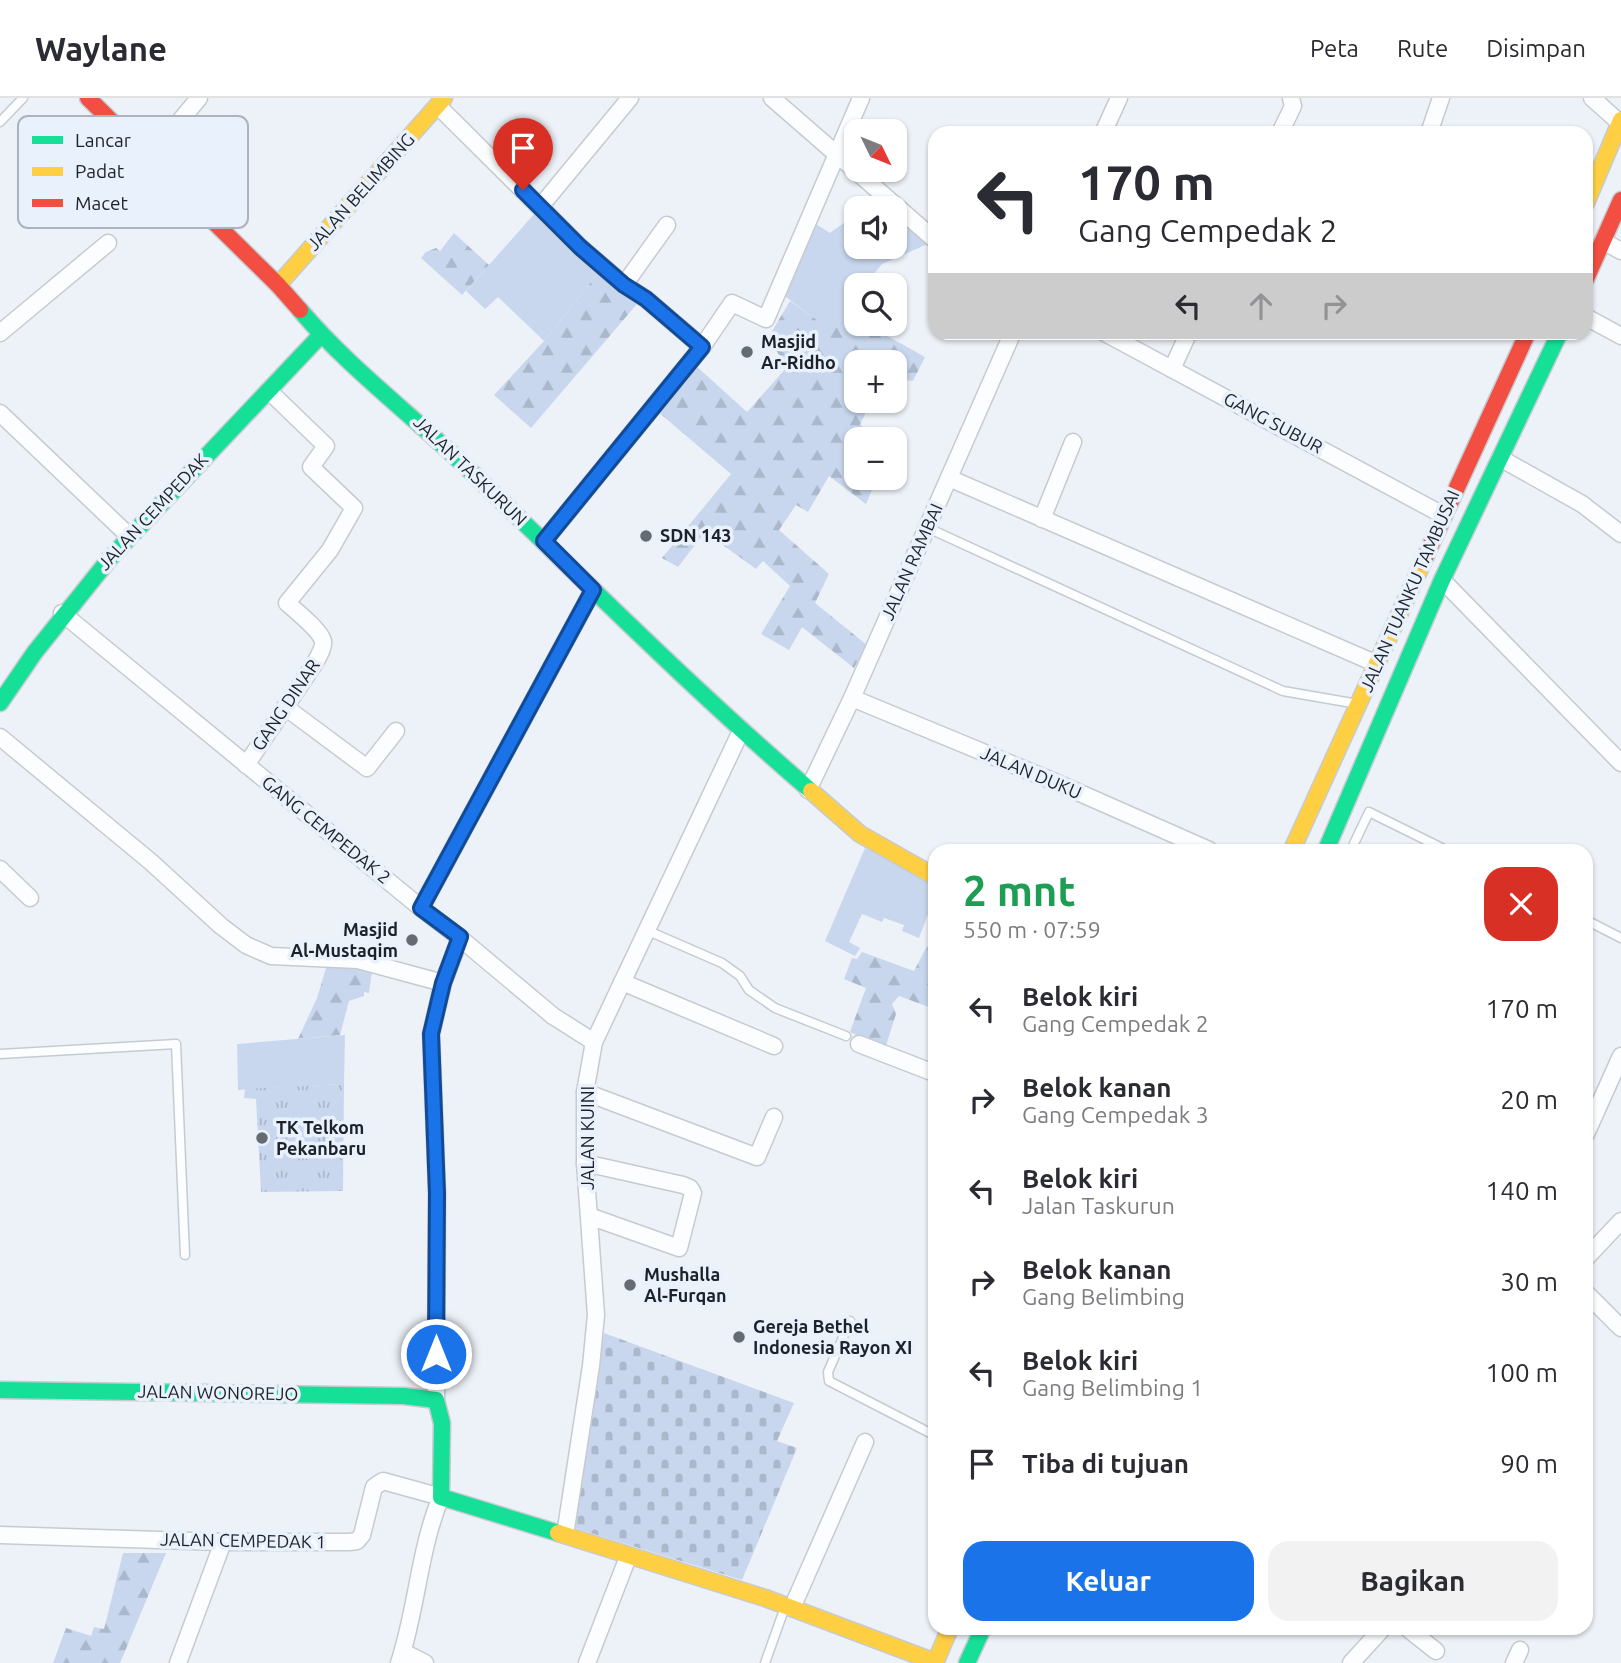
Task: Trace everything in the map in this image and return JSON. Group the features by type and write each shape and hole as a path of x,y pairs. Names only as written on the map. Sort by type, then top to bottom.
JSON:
{"street":[{"name":"JALAN TASKURUN","path":"88,98 107,116"},
{"path":"184,116 199,98"},
{"path":"772,98 928,234"},
{"path":"544,541 702,347 732,303 766,319 861,98"},
{"path":"1106,126 1119,98"},
{"path":"1283,126 1293,106 1291,98"},
{"path":"1432,126 1441,98"},
{"path":"1592,98 1620,122 1593,186"},
{"path":"540,207 627,99"},
{"path":"437,102 580,247 702,347"},
{"name":"JALAN BELIMBING","path":"278,285 437,102"},
{"path":"1593,259 1621,201"},
{"path":"624,285 667,225"},
{"name":"JALAN TASKURUN","path":"221,228 278,285 321,335 432,434 741,731 860,834 928,873"},
{"path":"1603,241 1621,251"},
{"path":"0,333 108,243"},
{"path":"1593,321 1621,336"},
{"name":"JALAN CEMPEDAK","path":"0,703 62,613 128,535 321,335"},
{"name":"JALAN RAMBAI","path":"808,790 852,698 1009,340"},
{"name":"GANG SUBUR","path":"1117,340 1443,515"},
{"path":"1172,369 1185,340"},
{"name":"JALAN TUANKU TAMBUSAI","path":"1295,844 1524,340"},
{"name":"JALAN TUANKU TAMBUSAI","path":"1329,844 1442,580 1556,340"},
{"name":"GANG DINAR","path":"246,765 322,649 323,641 318,632 287,603 330,550 354,508 311,467 326,446 269,391"},
{"path":"0,413 128,535"},
{"path":"1042,519 1073,442"},
{"path":"1500,458 1582,504 1621,534"},
{"path":"949,478 1377,664"},
{"path":"1442,580 1621,763"},
{"path":"421,908 593,590"},
{"name":"GANG CEMPEDAK 2","path":"62,613 553,1016 594,1042"},
{"name":"JALAN DUKU","path":"852,698 1055,782 1195,844"},
{"path":"285,707 367,768 396,731"},
{"name":"JALAN KUINI","path":"565,1535 591,1366 596,1315 585,1163 585,1092 594,1042 741,731"},
{"path":"0,737 151,862 221,926 246,944 271,956 358,960 443,983"},
{"path":"0,869 30,898"},
{"path":"425,1663 401,1658 420,1567 441,1497 442,1423 436,1400 437,1193 431,1034 443,983 460,937"},
{"path":"622,982 774,1046"},
{"path":"853,1040 928,1071"},
{"path":"1593,1118 1621,1055"},
{"path":"585,1092 757,1157 774,1117"},
{"path":"585,1163 683,1185 693,1193 679,1248 589,1216"},
{"path":"1593,1251 1621,1221"},
{"path":"1593,1300 1621,1328"},
{"name":"JALAN WONOREJO","path":"0,1390 391,1396 436,1400"},
{"path":"789,1607 864,1442"},
{"name":"JALAN CEMPEDAK 1","path":"0,1535 223,1542 356,1541 362,1535 374,1486 383,1480 441,1497"},
{"path":"441,1497 789,1607 935,1663 947,1635"},
{"path":"178,1663 223,1542"},
{"path":"587,1663 628,1557"},
{"path":"967,1663 980,1635"},
{"path":"1351,1663 1377,1635"},
{"path":"1416,1635 1436,1651"}],"lane":[{"path":"0,122 23,98"},
{"path":"928,528 1283,691 1359,705"},
{"path":"1348,800 1434,844"},
{"path":"1354,844 1369,812"},
{"path":"1593,924 1621,938"},
{"path":"646,930 722,962 740,976 749,990 775,1008 853,1040"},
{"path":"0,1054 176,1044 185,1255"},
{"path":"850,1321 828,1372 829,1381 928,1432"},
{"path":"765,1663 789,1607"}],"green space":[{"path":"536,212 599,272 544,341 498,297 485,309 466,291"},
{"path":"808,219 830,233 844,223 844,259 893,259 882,264 875,273 844,273 844,315 831,331 778,291"},
{"path":"907,225 928,241 928,244 907,253"},
{"path":"454,233 489,265 462,295 421,258 426,252 436,248 440,251"},
{"path":"599,272 637,304 531,428 494,395 544,341"},
{"path":"790,301 831,330 844,315 844,336 887,336 925,357 913,381 907,380 907,350 844,350 844,413 866,413 860,425 864,427 844,427 844,487 829,476 808,512 796,505 779,530 829,574 815,603 867,645 854,668 802,627 789,650 761,634 790,586 763,561 756,569 705,532 678,567 662,558 731,474 657,411 695,365 747,412 787,367 768,338"},
{"path":"848,490 872,490 866,504"},
{"path":"865,848 928,879 928,914 919,938 902,931 904,925 884,918 882,922 862,914 849,942 860,948 855,956 825,941"},
{"path":"927,946 928,1007 899,996 892,1004 896,1014 885,1049 850,1032 866,988 844,979 852,958 857,959 862,952 914,971"},
{"path":"327,965 372,971 369,993 364,992 364,996 349,1001 340,1035 298,1039 317,998"},
{"path":"345,1035 344,1084 238,1090 237,1044"},
{"path":"344,1084 343,1191 261,1192 256,1099 244,1098 245,1089"},
{"path":"604,1333 794,1403 777,1441 797,1448 742,1580 568,1526"},
{"path":"123,1553 166,1553 120,1663 53,1663 66,1628 91,1636 94,1627 104,1629"}],"traffic: fast":[{"path":"300,310 360,371 445,447 679,672 811,791"},
{"path":"0,703 35,652 111,557 321,335"},
{"path":"1329,844 1442,580 1556,340"},
{"path":"0,1390 404,1396 436,1400 442,1423 441,1497 558,1533"},
{"path":"967,1663 980,1635"}],"traffic: slow":[{"path":"278,285 444,98"},
{"path":"1593,186 1621,120"},
{"path":"1295,844 1423,562"},
{"path":"811,791 860,834 928,873"},
{"path":"558,1533 765,1598 935,1662"},
{"path":"935,1663 947,1635"}],"traffic: jam":[{"path":"88,98 106,116"},
{"path":"1593,263 1621,200"},
{"path":"220,228 300,310"},
{"path":"1423,562 1524,340"}],"place":[{"name":"Masjid Ar-Ridho","path":"747,352"},
{"name":"SDN 143","path":"646,536"},
{"name":"Masjid Al-Mustaqim","path":"412,940"},
{"name":"TK Telkom Pekanbaru","path":"262,1138"},
{"name":"Mushalla Al-Furqan","path":"630,1285"},
{"name":"Gereja Bethel Indonesia Rayon XI","path":"739,1337"}],"route":[{"path":"436,1354 437,1193 431,1034 443,983 460,937 421,908 593,590 544,541 702,347 580,247 523,190"}]}
